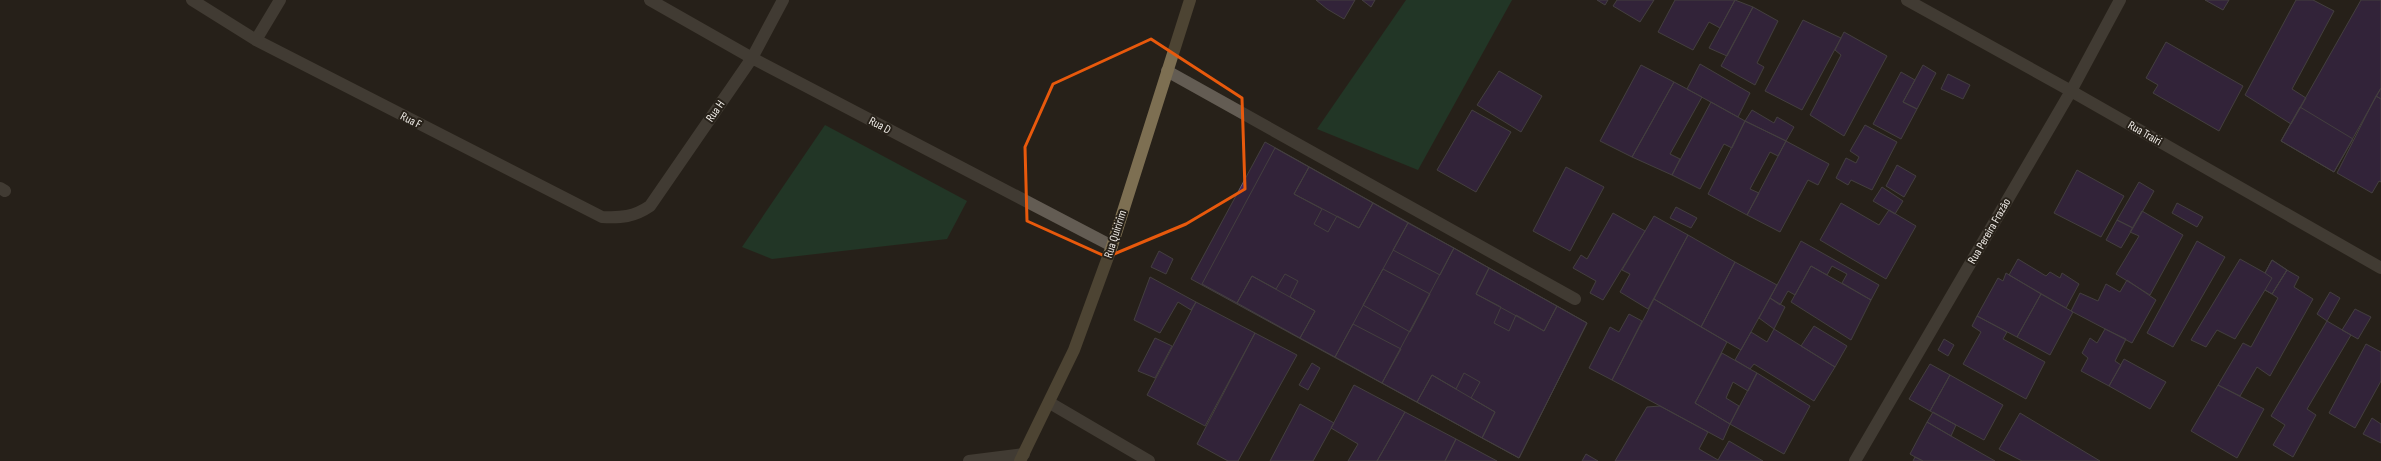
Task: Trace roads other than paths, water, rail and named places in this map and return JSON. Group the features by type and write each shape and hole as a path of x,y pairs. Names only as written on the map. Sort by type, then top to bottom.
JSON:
{"main road":[{"name":"Rua Quiririm","path":"1022,458 1050,404 1074,350 1112,246 1190,0"}],"street":[{"name":"Rua F","path":"192,0 256,40 602,217 621,218 638,215"},
{"path":"256,40 280,0"},
{"name":"Rua D","path":"650,0 752,58 1112,246"},
{"name":"Rua H","path":"638,215 650,206 752,58 783,0"},
{"name":"Rua Trairi","path":"1907,0 2072,90 2381,268"},
{"name":"Rua Pereira Frazão","path":"1855,461 2072,90 2120,0"},
{"path":"1167,71 1575,299"},
{"path":"1050,404 1149,461"},
{"path":"970,461 1022,458"}]}
